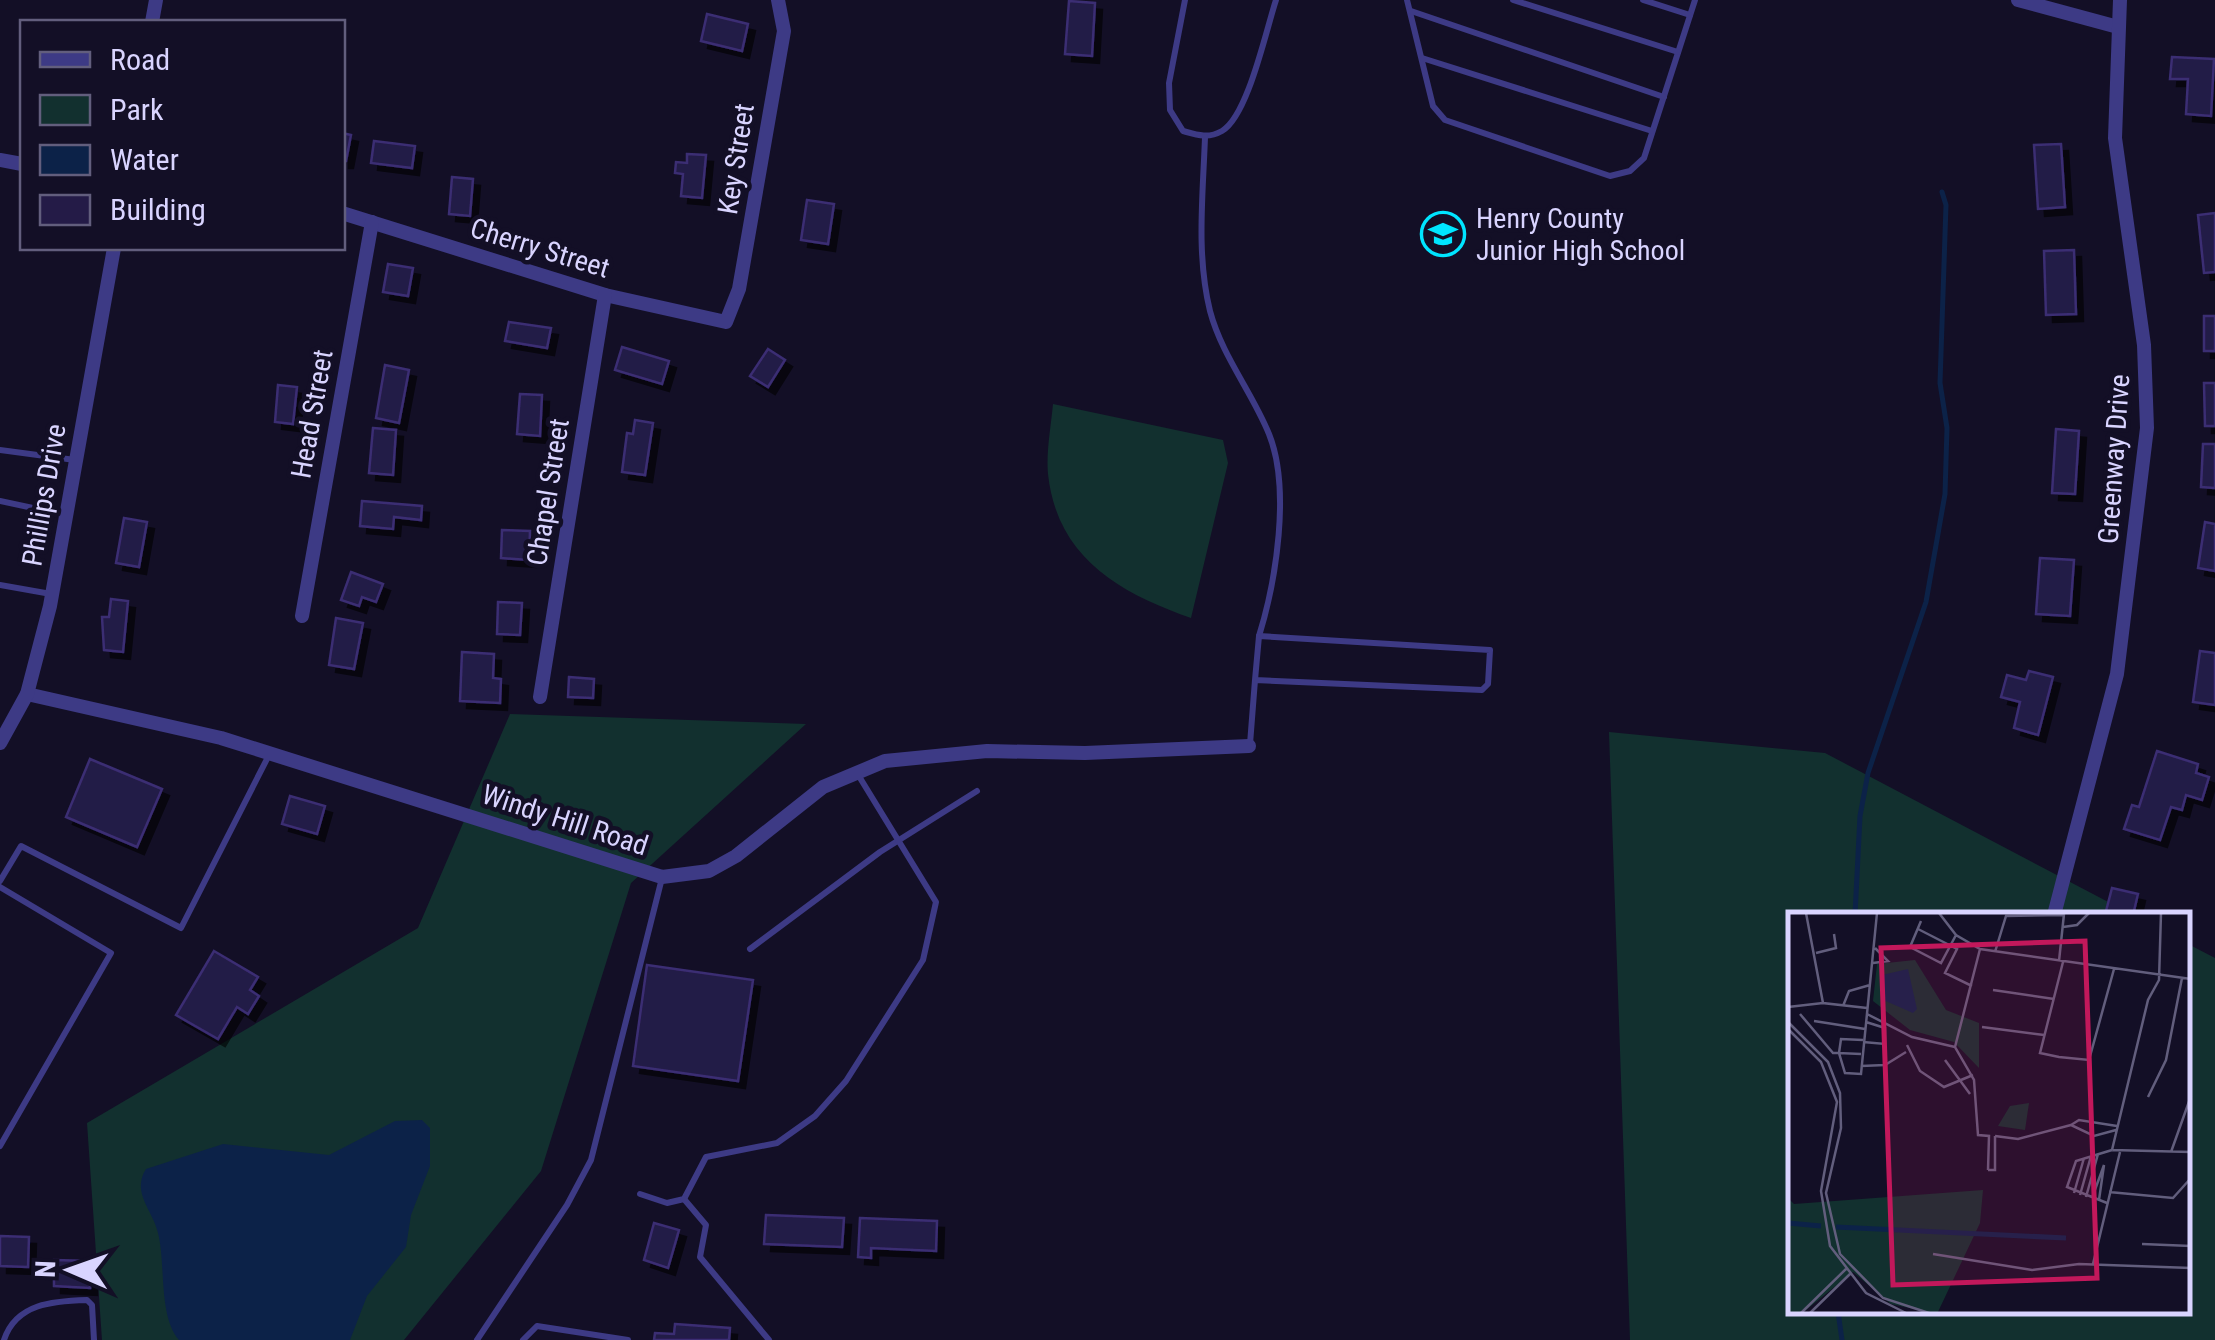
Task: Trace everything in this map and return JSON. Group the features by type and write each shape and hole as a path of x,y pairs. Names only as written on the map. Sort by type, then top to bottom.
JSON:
{"street":[{"path":"2018,0 2118,26"},
{"name":"Greenway Drive","path":"2055,912 2118,674 2147,428 2144,344 2118,170 2120,0"},
{"name":"Key Street","path":"726,322 739,288 784,31 780,1"},
{"name":"Cherry Street","path":"345,214 605,295 726,322"},
{"name":"Head Street","path":"302,616 372,222"},
{"name":"Phillips Drive","path":"0,743 27,694 52,594 114,250"},
{"name":"Chapel Street","path":"540,697 605,295"},
{"name":"Windy Hill Road","path":"27,694 270,753 662,877 710,872 823,787 856,771 927,754 1250,746"}],"lane":[{"path":"1185,0 1169,83 1170,110 1183,131 1204,137 1224,130 1239,112 1276,0"},
{"path":"1408,0 1433,106 1452,124 1610,176 1639,166 1695,0"},
{"path":"1513,0 1678,52"},
{"path":"1644,0 1690,15"},
{"path":"1410,11 1664,97"},
{"path":"1421,57 1652,132"},
{"path":"1204,137 1201,256 1211,313 1227,356 1270,436 1282,490 1267,610 1259,636 1250,746"},
{"path":"0,450 76,460"},
{"path":"0,501 66,515"},
{"path":"0,585 52,594"},
{"path":"1255,680 1482,690 1488,684 1490,650 1482,646 1259,636"},
{"path":"0,1146 111,953 0,884 22,846 181,928 270,753"},
{"path":"640,1194 666,1203 684,1199 706,1157 777,1143 815,1116 846,1081 923,960 936,902 902,840 856,771"},
{"path":"750,949 880,852 977,792"},
{"path":"476,1340 567,1205 591,1160 662,877"},
{"path":"684,1199 706,1225 700,1258 769,1340"},
{"path":"4,1340 18,1318 50,1302 87,1300 92,1305 94,1340"},
{"path":"522,1340 537,1326 628,1340"}],"green space":[{"path":"1053,404 1223,440 1228,463 1191,618 1117,584 1078,550 1054,503 1048,474"},
{"path":"510,714 806,724 631,883 541,1171 404,1340 102,1340 87,1123 418,928"},
{"path":"1609,732 1825,753 2127,912 1788,912 1788,1315 2190,1315 2190,945 2215,958 2215,1340 1630,1340"}],"water":[{"path":"422,1120 430,1128 430,1166 411,1215 406,1247 367,1296 350,1340 179,1340 165,1304 158,1233 142,1194 146,1169 223,1144 329,1155 395,1121"}],"building":[{"path":"1069,1 1095,3 1092,56 1065,54"},
{"path":"707,14 748,24 742,51 701,41"},
{"path":"2172,57 2214,59 2211,116 2186,114 2188,79 2170,79"},
{"path":"345,134 351,135 345,161"},
{"path":"374,141 415,146 412,168 371,163"},
{"path":"2061,144 2065,207 2038,209 2034,145"},
{"path":"687,154 706,155 702,198 681,196 683,174 675,173 676,162 687,163"},
{"path":"452,177 473,179 470,216 449,214"},
{"path":"807,200 834,204 828,244 801,240"},
{"path":"2215,213 2215,272 2204,273 2198,215"},
{"path":"2074,250 2076,314 2046,315 2044,251"},
{"path":"388,264 413,268 408,296 383,292"},
{"path":"2204,316 2215,316 2215,351 2204,351"},
{"path":"509,322 551,328 547,348 505,341"},
{"path":"622,347 669,361 662,384 615,370"},
{"path":"768,349 785,360 768,387 750,376"},
{"path":"385,365 409,370 399,423 376,418"},
{"path":"2204,383 2215,383 2215,426 2205,426"},
{"path":"278,385 297,387 293,424 275,422"},
{"path":"520,394 542,395 540,436 517,434"},
{"path":"635,420 653,423 645,475 622,472 627,433 633,434"},
{"path":"373,428 396,430 393,475 369,473"},
{"path":"2056,429 2079,431 2075,494 2052,493"},
{"path":"2203,444 2215,444 2215,488 2201,487"},
{"path":"362,501 422,506 421,520 394,517 393,529 360,526"},
{"path":"124,518 147,522 139,567 116,563"},
{"path":"2205,522 2215,524 2215,571 2198,568"},
{"path":"502,530 530,531 529,560 501,558"},
{"path":"2040,558 2074,560 2070,616 2036,614"},
{"path":"351,572 383,584 376,602 362,597 359,606 341,600"},
{"path":"111,599 128,601 123,652 104,650 102,617 109,617"},
{"path":"498,602 522,603 520,635 497,634"},
{"path":"336,618 363,623 354,669 329,665"},
{"path":"2200,651 2215,653 2215,705 2193,702"},
{"path":"462,652 494,654 493,678 501,679 500,703 460,701"},
{"path":"2029,671 2053,677 2038,735 2014,728 2020,702 2001,697 2007,675 2026,680"},
{"path":"569,677 594,679 593,698 568,697"},
{"path":"2157,751 2198,764 2196,773 2209,777 2202,800 2186,795 2182,810 2171,807 2160,840 2124,829 2132,805 2139,807"},
{"path":"90,759 162,789 137,847 66,817"},
{"path":"290,796 325,806 317,834 282,824"},
{"path":"2112,888 2138,894 2134,912 2106,912"},
{"path":"214,951 258,977 250,990 259,996 248,1014 237,1007 218,1039 176,1015"},
{"path":"647,965 753,980 738,1081 633,1066"},
{"path":"766,1215 844,1218 842,1247 764,1244"},
{"path":"860,1218 937,1221 936,1251 871,1248 871,1258 858,1257"},
{"path":"654,1223 679,1230 668,1268 644,1260"},
{"path":"0,1236 29,1237 28,1267 0,1266"},
{"path":"54,1260 90,1261 90,1288 54,1286"},
{"path":"675,1324 730,1328 729,1340 654,1340 655,1333 674,1334"}],"waterway":[{"path":"1855,912 1860,816 1868,773 1926,602 1945,494 1947,428 1940,383 1946,205 1942,192"},
{"path":"1838,1315 1842,1340"}],"place":[{"name":"Henry County Junior High School","path":"1443,234"}]}
